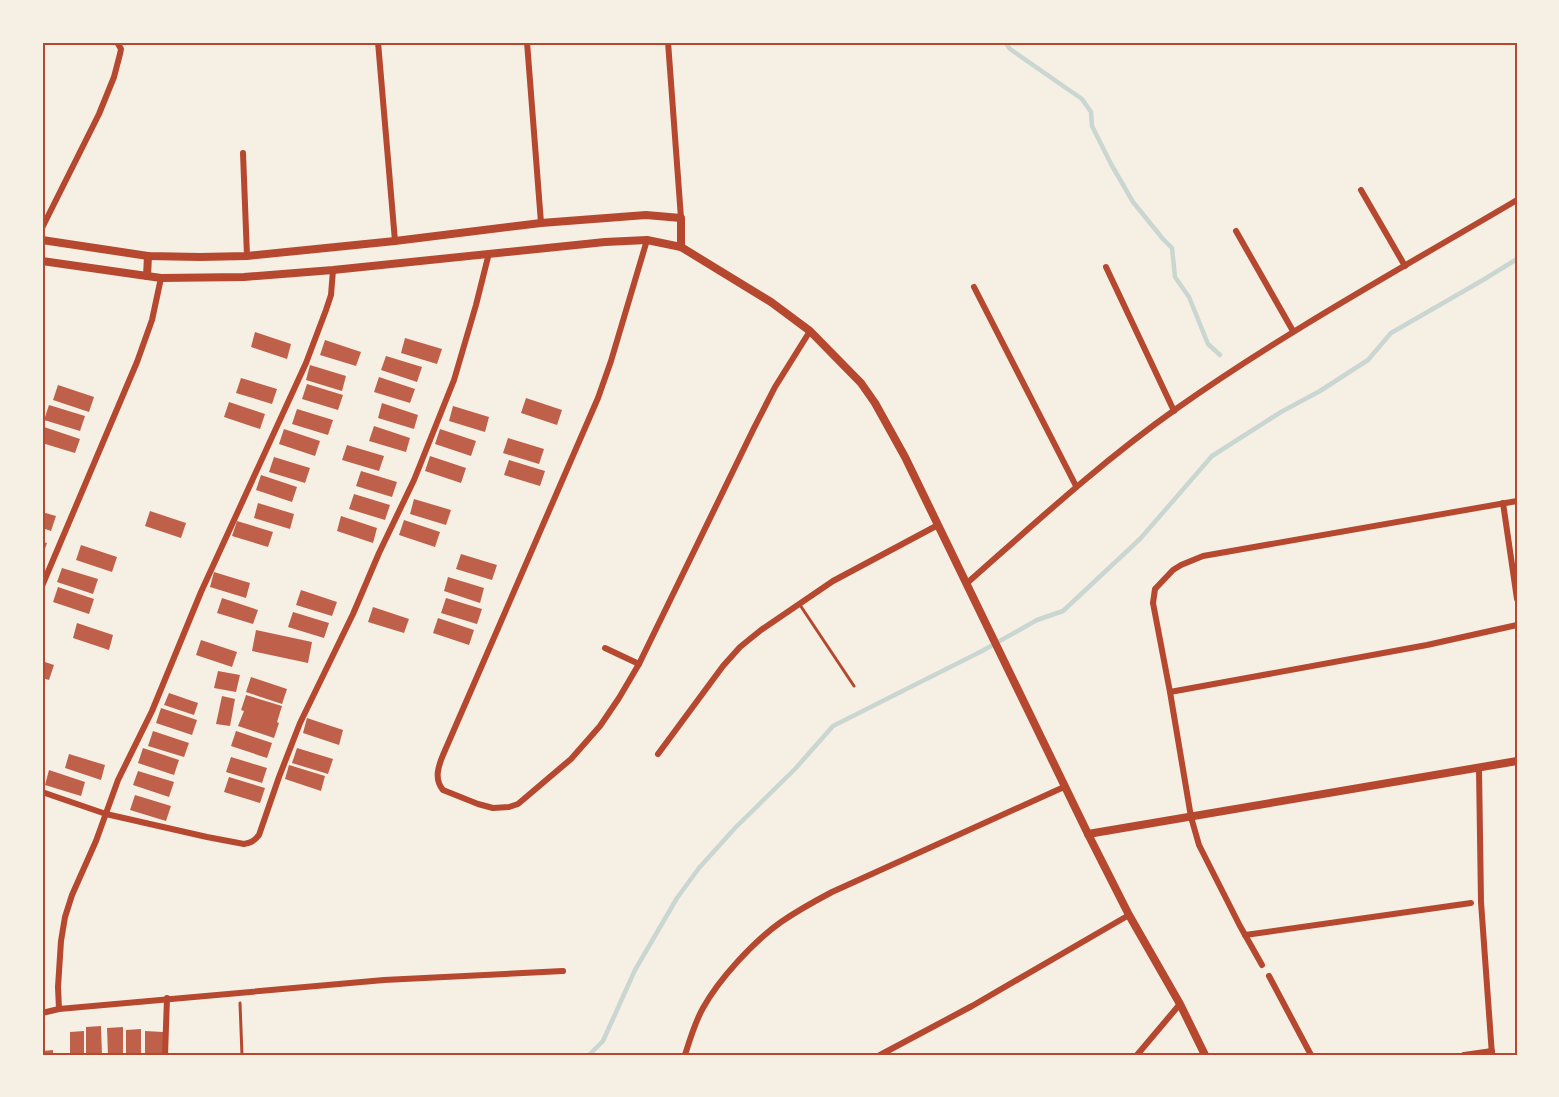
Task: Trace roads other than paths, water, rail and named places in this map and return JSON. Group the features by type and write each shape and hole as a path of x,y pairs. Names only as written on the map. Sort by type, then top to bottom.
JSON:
{"street":[{"path":"42,228 114,77 121,49 117,42"},
{"path":"378,42 395,241"},
{"path":"527,42 541,223"},
{"path":"668,42 681,246"},
{"path":"243,153 247,256"},
{"path":"1361,190 1405,266"},
{"path":"966,584 1076,486 1173,411 1293,331 1517,200"},
{"path":"42,240 147,256 247,256 541,223 646,215 681,218"},
{"path":"1236,231 1293,331"},
{"path":"647,240 598,398 442,755 437,779 444,790 478,804 499,808 518,804 571,759 600,726 639,663 775,387 810,331"},
{"path":"42,261 161,278 244,277 605,242 647,240 681,246 752,290 810,331 870,394 905,457 1064,787 1129,915 1180,1004 1205,1055"},
{"path":"42,792 106,813 238,843 250,843 258,836 300,723 414,480 454,380 474,315 489,253"},
{"path":"147,256 147,276"},
{"path":"1106,267 1173,411"},
{"path":"59,1009 61,941 72,895 96,841 118,780 152,711 206,581 306,363 331,295 333,270"},
{"path":"42,586 137,362 152,320 161,278"},
{"path":"974,287 1076,486"},
{"path":"1262,965 1199,845 1191,817 1155,619 1153,603 1155,590 1173,570 1203,555 1517,501"},
{"path":"1503,503 1517,599"},
{"path":"658,754 723,666 740,647 833,581 938,525"},
{"path":"1170,692 1427,645 1517,625"},
{"path":"605,648 639,663"},
{"path":"1088,834 1517,761"},
{"path":"1464,1055 1492,1053 1481,902 1479,769"},
{"path":"685,1055 696,1023 712,993 735,964 779,923 832,892 1064,787"},
{"path":"1245,935 1471,903"},
{"path":"880,1055 972,1006 1129,915"},
{"path":"42,1012 167,998 384,980 564,971"},
{"path":"1269,976 1311,1055"},
{"path":"165,1055 167,998"},
{"path":"1137,1055 1180,1004"}],"lane":[{"path":"799,603 854,686"}],"waterway":[{"path":"1005,42 1010,49 1082,99 1091,112 1092,126 1133,202 1172,248 1175,277 1189,297 1208,344 1220,355"},
{"path":"589,1055 603,1041 635,970 677,898 699,868 735,828 795,769 833,726 982,651 1037,620 1063,611 1140,539 1212,456 1368,360 1391,333 1517,259"}]}
